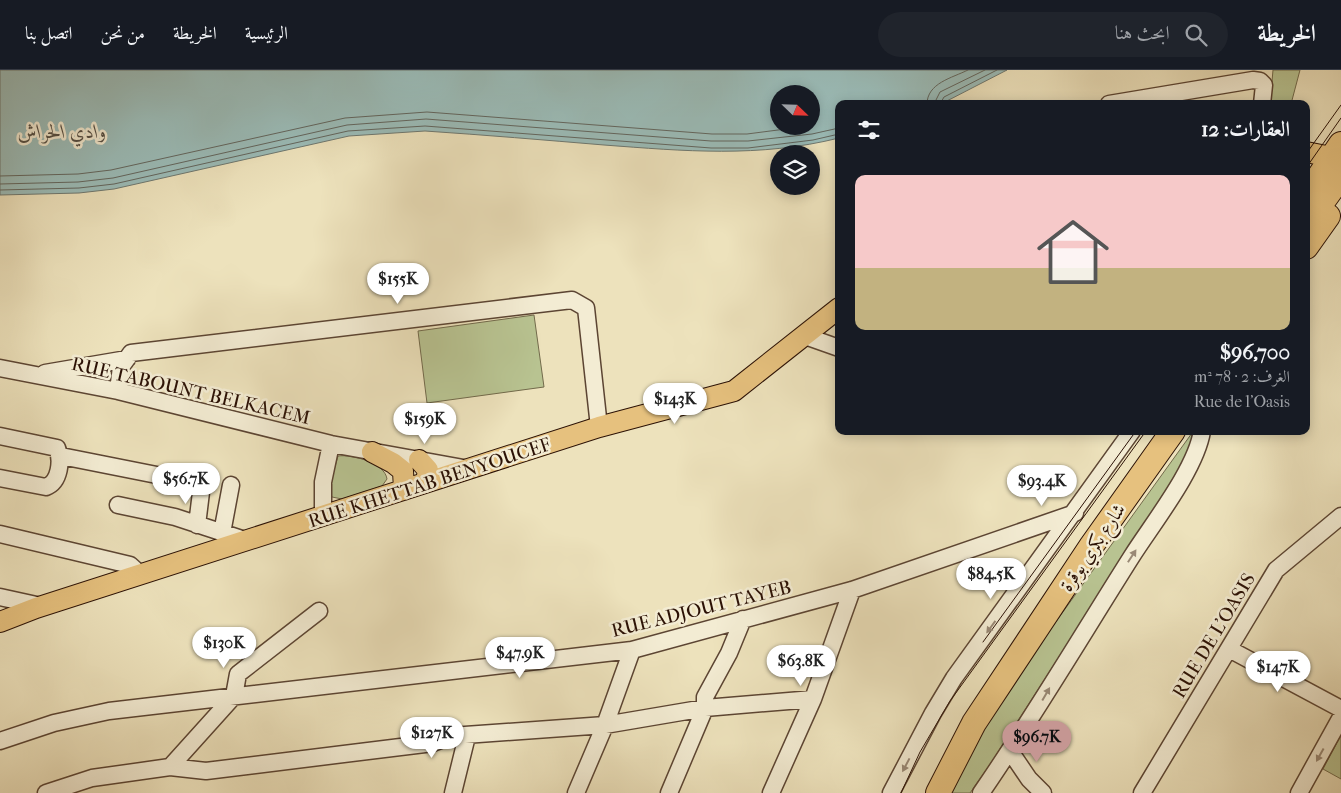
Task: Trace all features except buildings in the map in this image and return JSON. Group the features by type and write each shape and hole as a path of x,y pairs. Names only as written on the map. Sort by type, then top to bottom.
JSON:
{"highway":[{"path":"1310,218 1336,176"},
{"path":"1310,238 1336,176"},
{"path":"1310,254 1336,176"},
{"name":"شارع بكري بوقرة","path":"926,793 952,738 1155,435"},
{"name":"شارع بكري بوقرة","path":"938,793 953,761 974,724 1092,545 1170,435"}],"main road":[{"path":"1310,144 1336,176"},
{"path":"1310,155 1336,176"},
{"name":"RUE KHETTAB BENYOUCEF","path":"0,622 41,606 599,427 734,390 835,311"},
{"path":"372,452 393,463 402,471 404,490"},
{"path":"419,460 428,470 426,482"}],"street":[{"path":"1169,100 1256,80 1265,88 1263,100"},
{"path":"118,392 121,367 131,353 572,300 586,308 599,427"},
{"path":"805,336 835,347"},
{"path":"35,375 126,359"},
{"name":"RUE TABOUNT BELKACEM","path":"0,368 118,392 331,444 471,469"},
{"path":"891,793 933,713 954,678 1076,513 1129,435"},
{"path":"981,793 1010,751 1066,659 1182,478 1199,446 1201,435"},
{"path":"0,436 57,448 61,456 55,481 46,487 0,478"},
{"path":"323,515 323,482 331,444"},
{"path":"61,456 202,484 197,525"},
{"path":"222,533 231,485"},
{"path":"118,505 175,518 245,540"},
{"name":"RUE ADJOUT TAYEB","path":"0,741 54,723 109,711 632,650 852,590 1019,531 1076,513"},
{"name":"RUE DE L'OASIS","path":"1142,793 1276,570 1341,516"},
{"path":"1019,531 1033,533 1049,548"},
{"path":"0,534 130,565 140,574"},
{"path":"771,793 813,699 852,590"},
{"path":"0,597 41,606"},
{"path":"170,767 234,696 238,674 319,611"},
{"path":"669,793 705,708 704,697 729,654 743,619"},
{"path":"1229,649 1341,709"},
{"path":"576,793 605,724 632,650"},
{"path":"46,793 92,778 170,767 206,771 432,743 451,736 605,724 705,708 813,699"},
{"path":"1299,793 1341,717"},
{"path":"453,793 466,736"},
{"path":"1010,751 1030,779 1043,793"}],"green space":[{"path":"1273,70 1300,70 1292,100 1270,100"},
{"path":"534,315 544,387 427,403 418,331"},
{"path":"1192,435 1191,451 989,766 970,793 949,793 985,720"},
{"path":"338,456 351,456 374,464 385,473 387,479 382,486 342,499 332,497 328,491"},
{"path":"1341,735 1341,779 1323,769"}],"water":[{"name":"وادي الحراش","path":"0,70 1007,70 949,100 835,100 835,139 802,145 770,145 770,149 751,151 692,151 425,131 349,136 114,189 79,193 0,195"}],"tram line":[{"path":"1310,148 1341,105"},
{"path":"1310,162 1341,118"},
{"path":"983,642 1133,435"},
{"path":"901,793 920,752 950,701 1143,435"}]}
